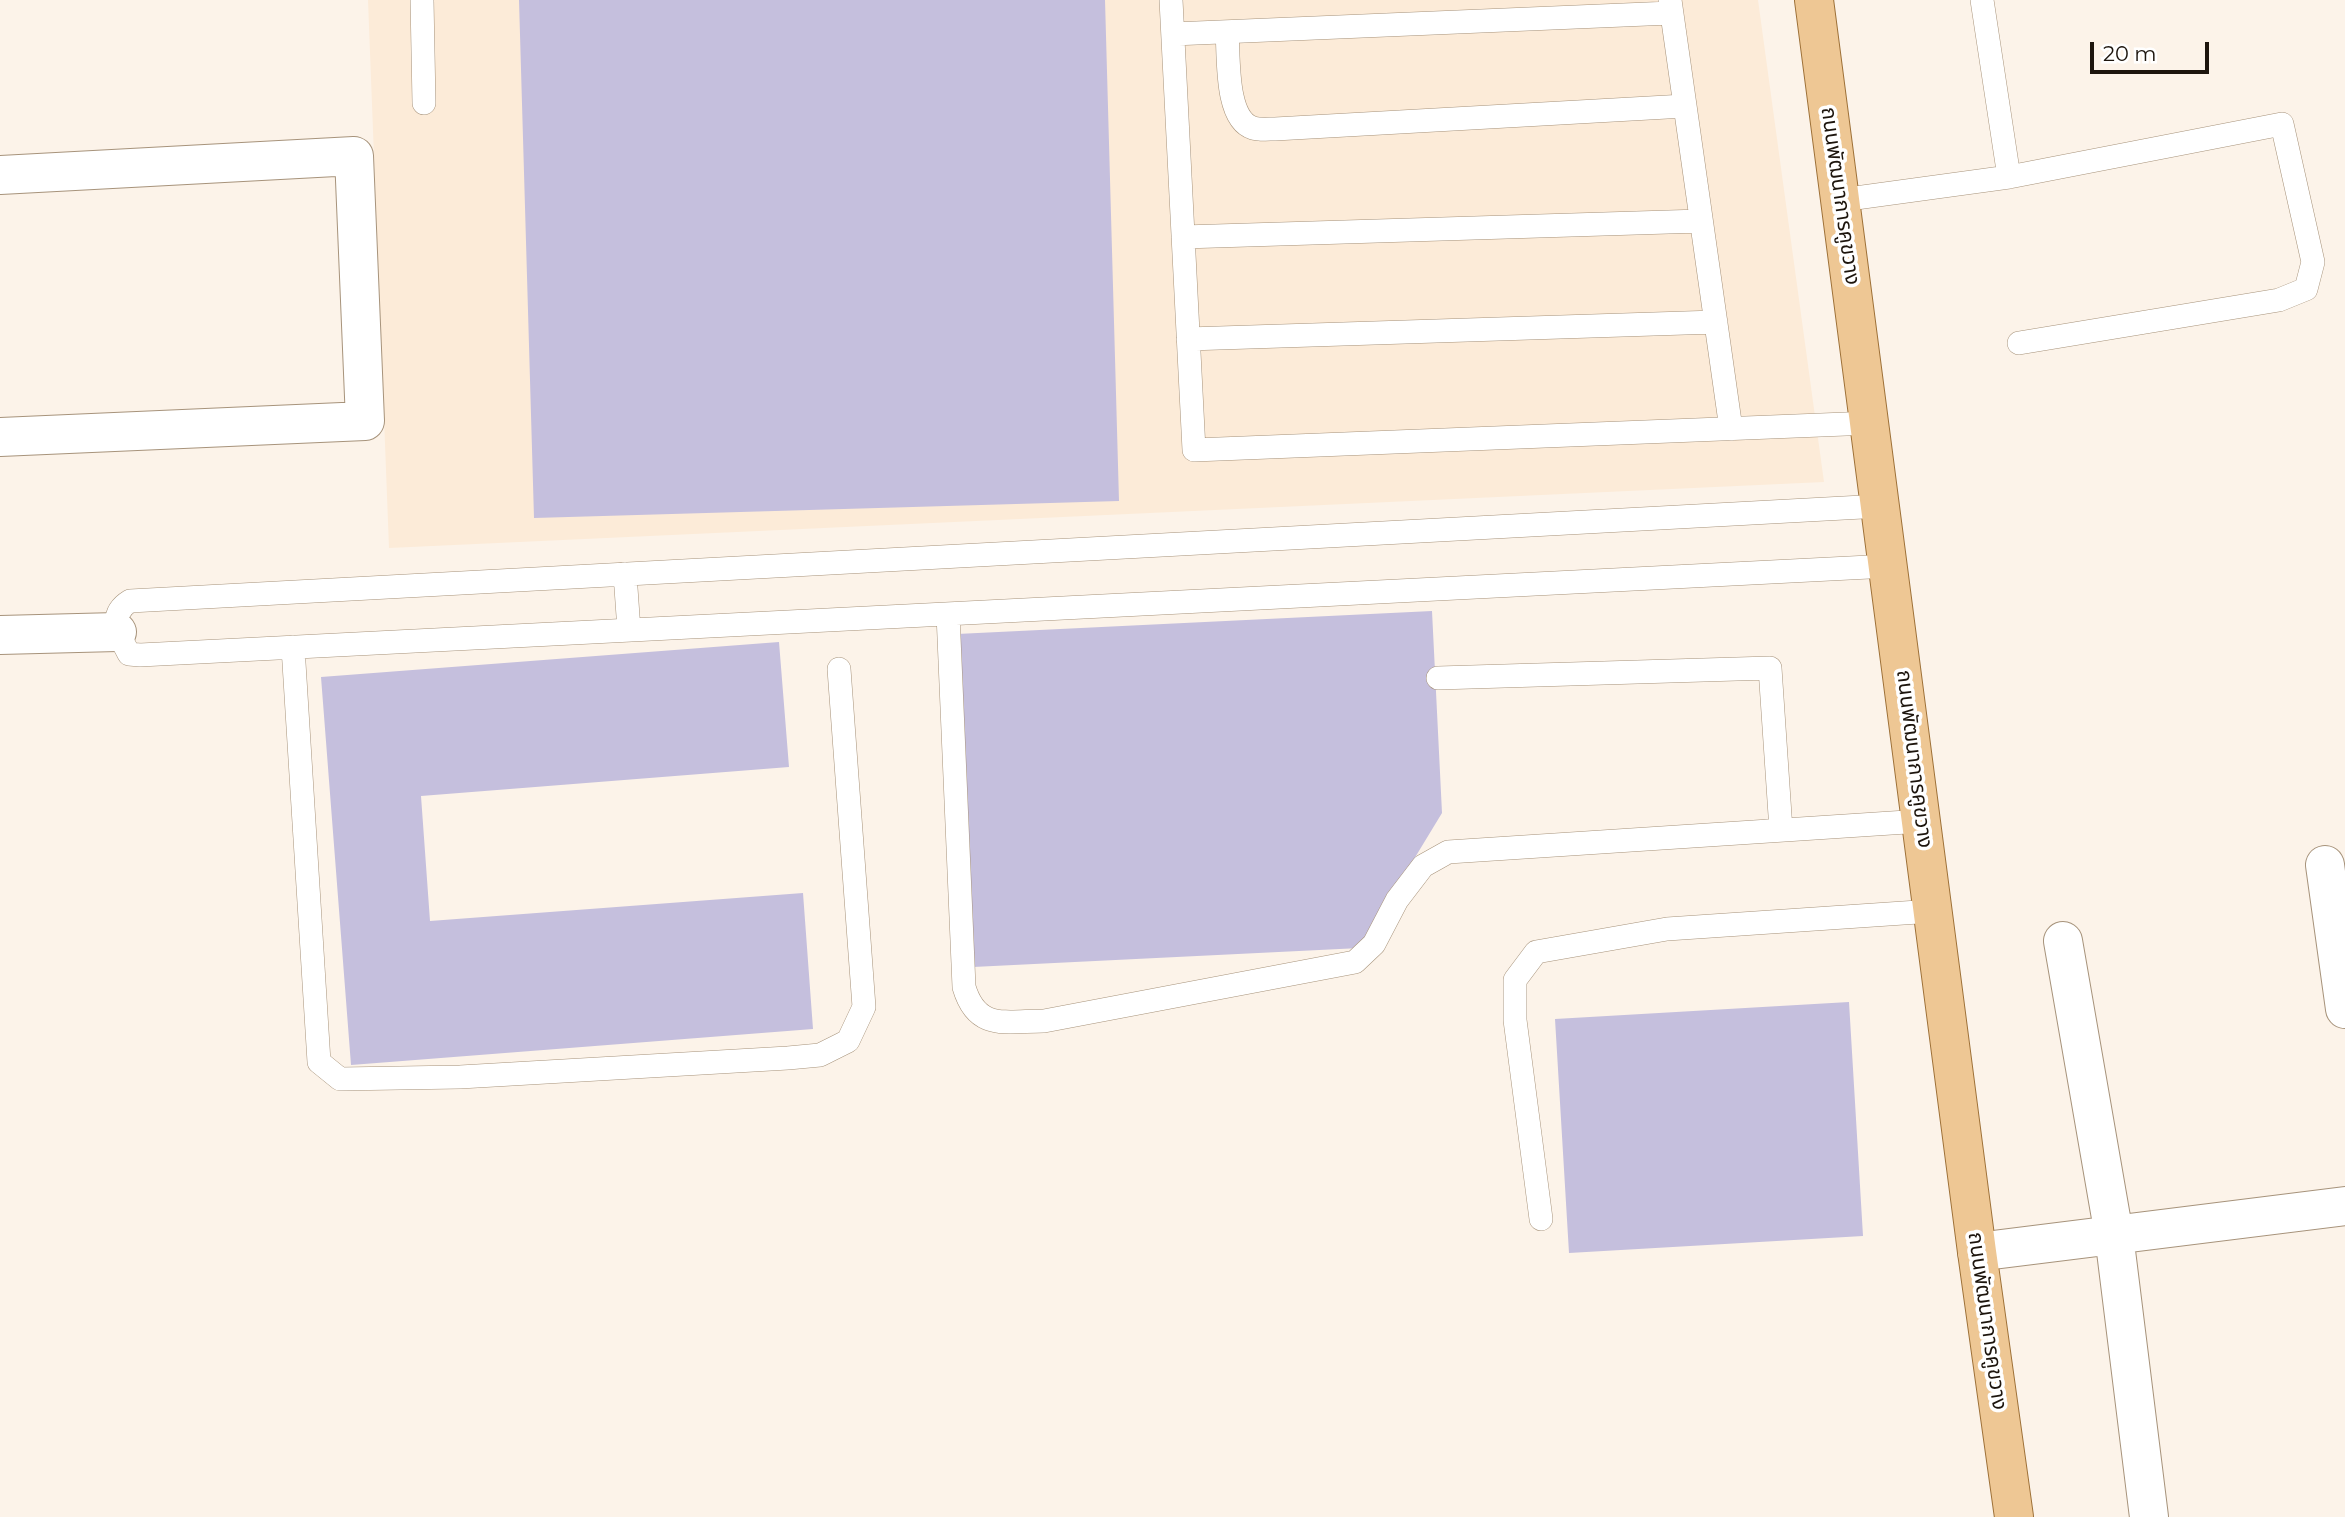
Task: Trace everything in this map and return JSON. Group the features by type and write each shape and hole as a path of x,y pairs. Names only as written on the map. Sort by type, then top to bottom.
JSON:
{"main road":[{"name":"ถนนพัฒนาการคูขวาง","path":"1814,0 2014,1517"}],"street":[{"path":"0,175 354,156 365,421 0,437"},
{"path":"0,635 117,632"},
{"path":"2325,865 2345,1009"},
{"path":"2063,941 2115,1235 2149,1517"},
{"path":"1977,1252 2345,1206"}],"lane":[{"path":"422,0 425,103"},
{"path":"1171,0 1194,450 1871,423"},
{"path":"1982,0 2009,177"},
{"path":"1173,33 1670,7 1731,429"},
{"path":"1227,32 1233,106 1239,118 1253,128 1685,106"},
{"path":"1841,200 2009,177 2282,124 2314,262 2306,289 2279,300 2019,343"},
{"path":"1183,237 1702,221"},
{"path":"1188,339 1716,322"},
{"path":"1881,506 130,601 122,606 117,616 117,632 129,654 140,655 1889,566"},
{"path":"625,575 629,630"},
{"path":"948,614 964,987 968,1000 982,1018 993,1021 1044,1021 1355,962 1374,944 1397,901 1423,866 1448,852 1922,821"},
{"path":"293,648 319,1062 340,1079 460,1077 788,1058 820,1055 848,1041 864,1007 839,669"},
{"path":"1438,678 1770,668 1781,830"},
{"path":"1541,1219 1515,1020 1515,980 1536,952 1667,929 1933,911"}],"shaded area":[{"path":"368,0 1758,0 1824,482 389,548"}],"building":[{"path":"519,0 1105,0 1119,501 534,518"},
{"path":"1432,611 1442,813 1360,948 973,967 957,634"},
{"path":"779,642 789,767 421,796 430,921 803,893 813,1029 351,1065 321,677"},
{"path":"1849,1002 1863,1236 1569,1253 1555,1019"}]}
